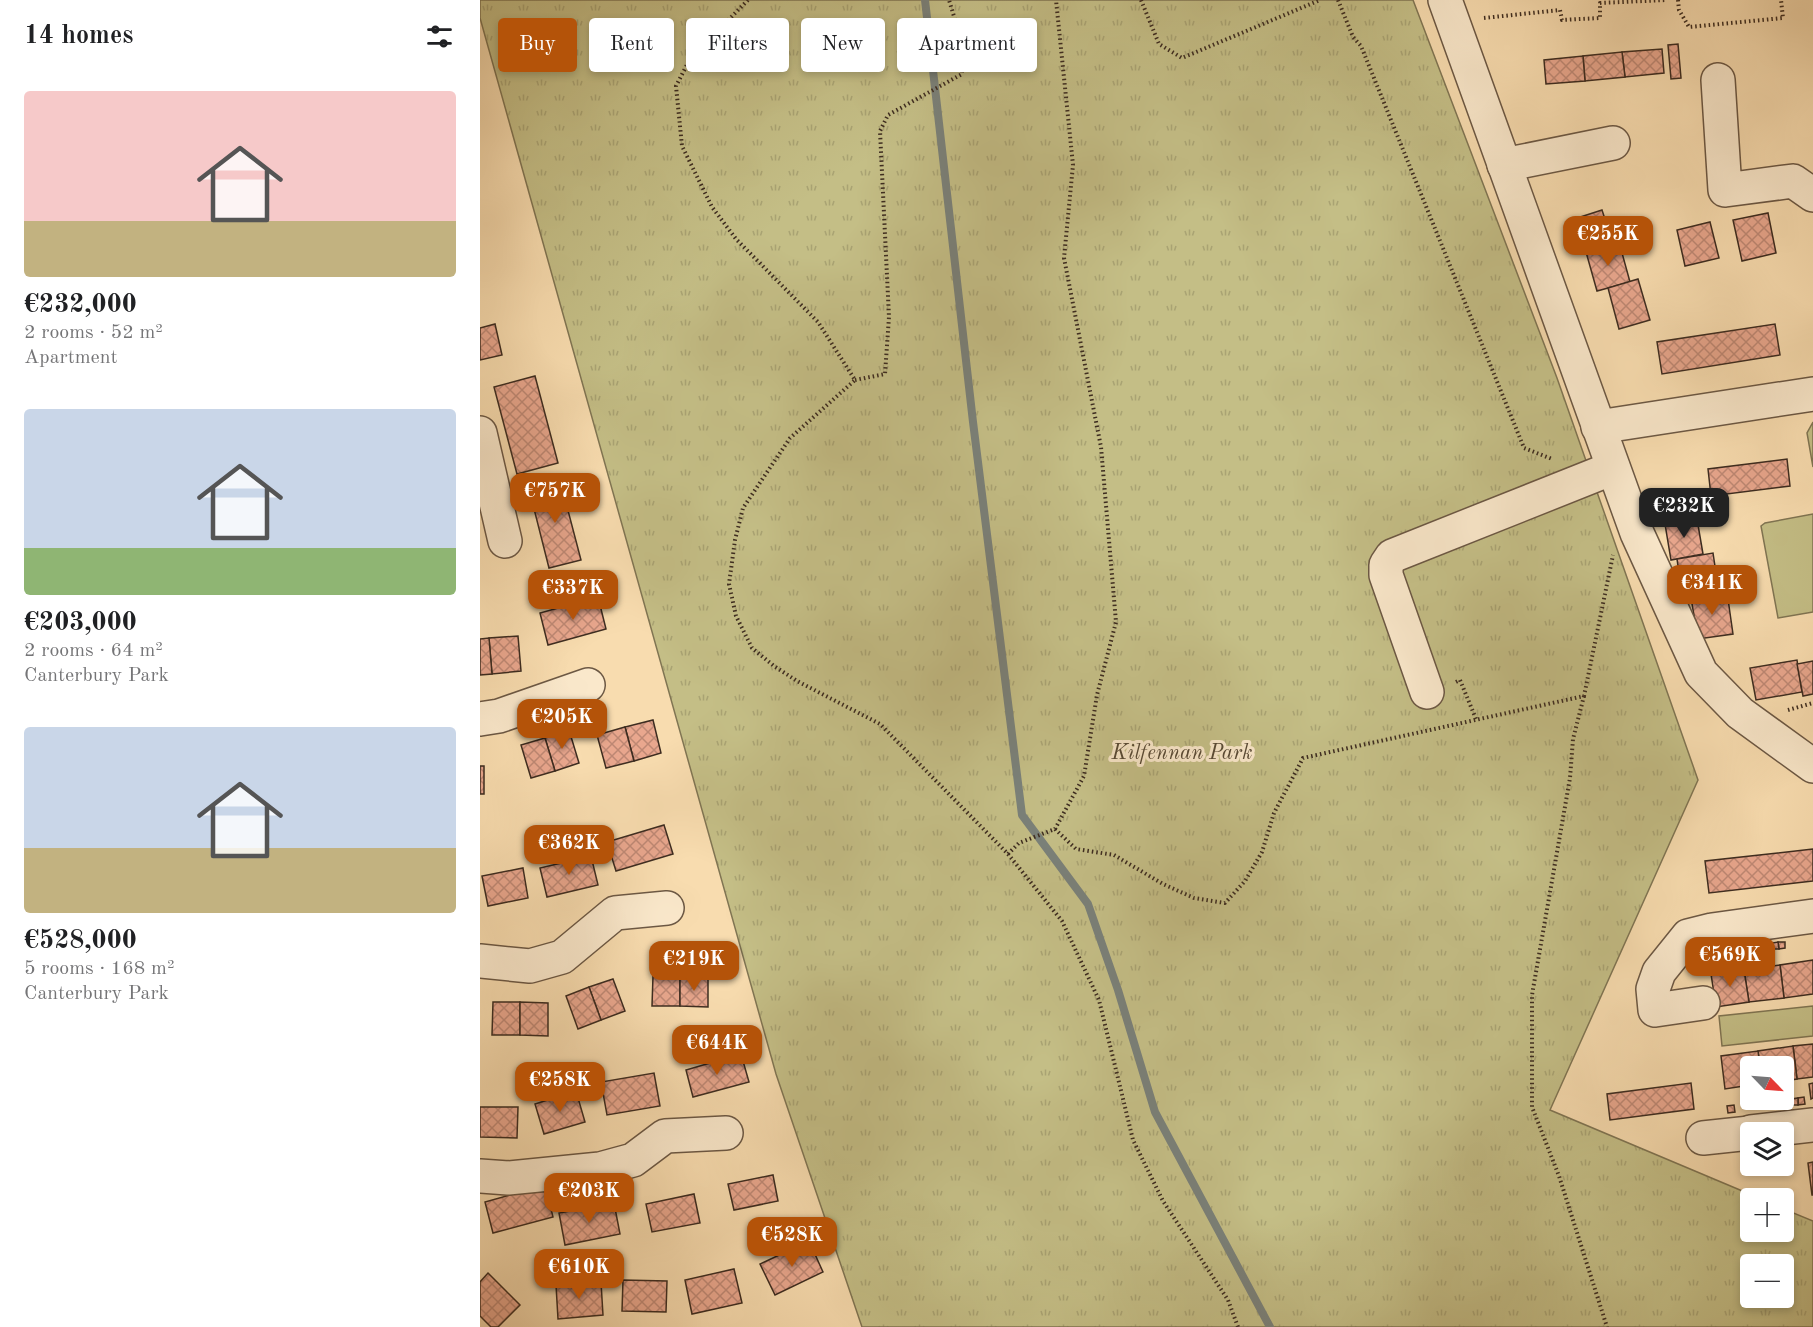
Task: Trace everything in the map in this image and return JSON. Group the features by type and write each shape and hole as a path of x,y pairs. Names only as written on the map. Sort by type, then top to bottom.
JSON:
{"street":[{"path":"1449,10 1637,533 1701,673 1740,713 1813,766"},
{"path":"1718,80 1725,190 1793,181 1813,195"},
{"path":"1504,165 1613,143"},
{"path":"1598,427 1813,394"},
{"path":"480,433 505,541"},
{"path":"1427,692 1386,575 1386,565 1392,556 1613,468"},
{"path":"480,719 499,716 588,685"},
{"path":"480,962 530,966 562,957 615,914 667,908"},
{"path":"1703,1003 1655,1010 1653,989 1659,972 1688,936 1712,930 1813,916"},
{"path":"1794,1127 1813,1125"},
{"path":"480,1176 508,1178 600,1169 633,1161 665,1136 726,1133"},
{"path":"1703,1138 1740,1133"}],"path":[{"path":"748,0 690,59 676,86 682,146 712,207 736,240 818,322 855,380"},
{"path":"949,0 963,46 962,75 950,79 888,115 880,131 889,317 885,374 855,380 790,438 743,508 735,540 729,584 736,616 752,648 797,681 880,724 1008,855 1062,921 1099,1000 1133,1140 1163,1201 1228,1300 1238,1327"},
{"path":"1008,855 1019,843 1055,829 1084,777 1097,695 1116,622 1101,447 1064,258 1073,165 1056,0"},
{"path":"1141,0 1159,44 1182,58 1320,0"},
{"path":"1338,0 1353,37 1361,46 1524,448 1575,468 1581,481"},
{"path":"1449,10 1560,10 1562,20 1600,18 1600,3 1666,0"},
{"path":"1678,0 1679,10 1689,27 1783,18 1781,0"},
{"path":"1607,1327 1607,1320 1559,1176 1532,1107 1532,995 1570,778 1573,739 1613,552 1637,533"},
{"path":"1055,829 1076,849 1114,855 1163,884 1194,898 1225,903 1245,881 1262,852 1274,813 1303,758 1584,696"}],"green space":[{"name":"Kilfennan Park","path":"480,0 1413,0 1557,378 1698,780 1550,1110 1740,1190 1740,1242 1794,1242 1794,1213 1813,1221 1813,1327 862,1327 776,1074 480,18"},
{"path":"1813,422 1813,467 1807,433"},
{"path":"1813,514 1813,612 1778,618 1761,526 1765,523"},
{"path":"1813,1006 1813,1036 1722,1046 1719,1016"}],"building":[{"path":"1678,44 1681,78 1671,79 1668,45"},
{"path":"1662,49 1664,73 1625,77 1622,52"},
{"path":"1622,52 1625,77 1585,81 1583,56"},
{"path":"1583,56 1585,81 1546,84 1544,60"},
{"path":"1602,210 1613,244 1580,253 1571,220"},
{"path":"1768,213 1776,253 1742,261 1733,220"},
{"path":"1710,222 1719,258 1685,266 1677,230"},
{"path":"1619,242 1630,282 1597,291 1586,252"},
{"path":"1638,279 1650,320 1619,329 1608,288"},
{"path":"495,324 502,355 480,360 480,328"},
{"path":"1775,324 1780,355 1662,374 1657,342"},
{"path":"535,376 558,463 517,474 494,387"},
{"path":"1787,459 1790,486 1711,496 1708,469"},
{"path":"560,480 581,560 549,568 529,489"},
{"path":"1697,519 1703,554 1671,560 1665,524"},
{"path":"1713,553 1719,593 1683,599 1677,559"},
{"path":"1727,592 1733,634 1698,639 1691,598"},
{"path":"598,597 606,629 548,645 540,613"},
{"path":"518,636 521,671 492,674 489,638"},
{"path":"489,638 492,674 480,675 480,639"},
{"path":"1797,660 1802,692 1756,700 1750,668"},
{"path":"1813,661 1813,694 1803,696 1797,664"},
{"path":"653,720 661,753 634,761 625,727"},
{"path":"625,727 634,761 606,768 597,735"},
{"path":"569,730 579,763 555,771 545,738"},
{"path":"545,738 555,771 531,778 521,745"},
{"path":"480,766 484,766 484,794 480,794"},
{"path":"664,825 673,854 616,871 607,842"},
{"path":"1813,849 1813,881 1709,893 1705,861"},
{"path":"591,856 598,885 547,897 540,868"},
{"path":"523,868 528,898 488,906 482,876"},
{"path":"1778,942 1785,942 1785,948 1779,949"},
{"path":"1778,942 1779,949 1773,949 1772,943"},
{"path":"1813,960 1813,994 1784,998 1780,965"},
{"path":"1780,965 1784,998 1749,1002 1744,970"},
{"path":"1744,970 1749,1002 1716,1007 1711,974"},
{"path":"653,976 680,977 680,1006 652,1006"},
{"path":"680,977 708,977 708,1007 680,1006"},
{"path":"613,979 625,1011 601,1020 589,987"},
{"path":"589,987 601,1020 578,1029 566,996"},
{"path":"493,1002 520,1002 520,1035 492,1035"},
{"path":"520,1002 548,1003 548,1036 520,1035"},
{"path":"1813,1044 1813,1077 1797,1079 1793,1046"},
{"path":"1793,1046 1797,1079 1794,1079 1794,1056 1759,1056 1758,1051"},
{"path":"1758,1051 1759,1056 1740,1056 1740,1087 1725,1089 1721,1056"},
{"path":"741,1054 749,1082 693,1097 686,1070"},
{"path":"654,1073 660,1106 607,1115 601,1082"},
{"path":"1691,1083 1694,1109 1610,1120 1607,1094"},
{"path":"1813,1083 1813,1098 1811,1099 1809,1084"},
{"path":"576,1091 585,1122 544,1134 535,1104"},
{"path":"1804,1097 1805,1104 1798,1105 1798,1098"},
{"path":"1798,1098 1798,1105 1794,1105 1794,1099"},
{"path":"1734,1105 1735,1112 1728,1113 1727,1106"},
{"path":"480,1107 518,1107 517,1138 480,1137"},
{"path":"1813,1162 1813,1195 1812,1195 1808,1163"},
{"path":"773,1175 778,1201 734,1210 728,1184"},
{"path":"545,1185 553,1217 493,1233 485,1202"},
{"path":"694,1194 700,1223 652,1232 646,1204"},
{"path":"614,1203 620,1234 565,1245 559,1213"},
{"path":"809,1241 823,1272 775,1295 760,1264"},
{"path":"734,1269 742,1303 692,1314 685,1280"},
{"path":"488,1273 520,1305 498,1327 491,1327 480,1316 480,1282"},
{"path":"623,1280 667,1281 666,1312 622,1311"},
{"path":"601,1282 603,1315 558,1319 556,1285"}],"waterway":[{"path":"925,0 973,422 1022,815 1088,904 1118,990 1155,1112 1270,1327"}]}
